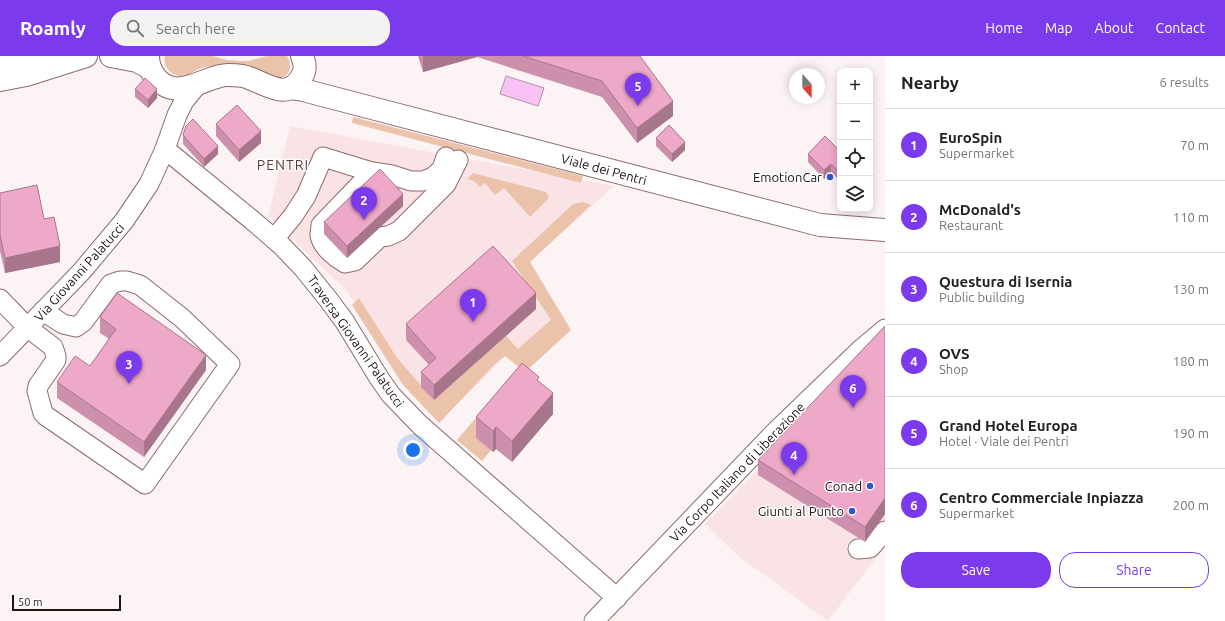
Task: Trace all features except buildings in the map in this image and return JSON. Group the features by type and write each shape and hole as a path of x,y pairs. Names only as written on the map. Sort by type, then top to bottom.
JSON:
{"main road":[{"path":"0,61 11,58 43,56"},
{"path":"0,80 26,75 86,56"},
{"path":"111,56 149,62 154,75 164,84"},
{"name":"Viale dei Pentri","path":"164,84 173,88 187,88 226,75 249,78 271,88 281,90 301,66"},
{"name":"Viale dei Pentri","path":"301,66 303,90 820,225 885,230"}],"street":[{"path":"164,84 174,100 177,115"},
{"name":"Via Giovanni Palatucci","path":"0,356 82,270 124,221 148,184 165,149 177,115 184,101 198,84"},
{"name":"Traversa Giovanni Palatucci","path":"165,149 274,239 303,268 328,299 349,329 391,395 406,412 616,598"},
{"path":"274,239 293,216 306,196 322,157 372,172 392,175 411,181 423,181 434,177 452,158 446,184 399,231 388,236 380,237 355,261 345,263 338,259 322,242 320,235 321,225 372,172"},
{"path":"0,299 28,328 53,347 56,360 38,386 37,392 43,413 146,484 230,364 182,318 140,285 127,281 120,280 111,284 83,322 76,327 63,324 43,311"},
{"name":"Via Corpo Italiano di Liberazione","path":"594,621 775,432 860,350 885,329"},
{"path":"858,549 870,548 885,531"}],"shaded area":[{"path":"165,56 213,56 227,60 249,61 267,56 287,56 290,63 290,70 285,76 277,78 252,68 215,65 199,69 185,76 179,76 168,70 165,65"},
{"path":"506,76 544,88 538,106 500,94"},
{"path":"353,117 583,176 581,183 352,123"},
{"path":"290,126 614,186 530,262 571,330 525,372 505,356 439,423 345,289 268,216"},
{"path":"473,173 546,192 548,199 530,217 504,188 495,195 485,183 480,187 474,181 467,179"},
{"path":"583,202 591,205 530,262 571,330 525,372 477,438 491,450 482,461 457,440 519,367 505,356 495,364 439,423 403,385 352,305 359,298 397,358 434,400 506,336 518,349 551,320 512,261 572,205"},
{"path":"885,341 885,546 828,621 738,556 705,524"}],"place":[{"name":"Grand Hotel Europa","path":"638,106"},
{"name":"EmotionCar","path":"830,177"},
{"name":"McDonald's","path":"364,220"},
{"name":"EuroSpin","path":"473,322"},
{"name":"Questura di Isernia","path":"129,384"},
{"name":"Centro Commerciale Inpiazza","path":"853,408"},
{"name":"OVS","path":"794,475"},
{"name":"Conad","path":"870,486"},
{"name":"Giunti al Punto","path":"852,511"}],"district":[{"name":"PENTRI","path":"283,165"}]}
